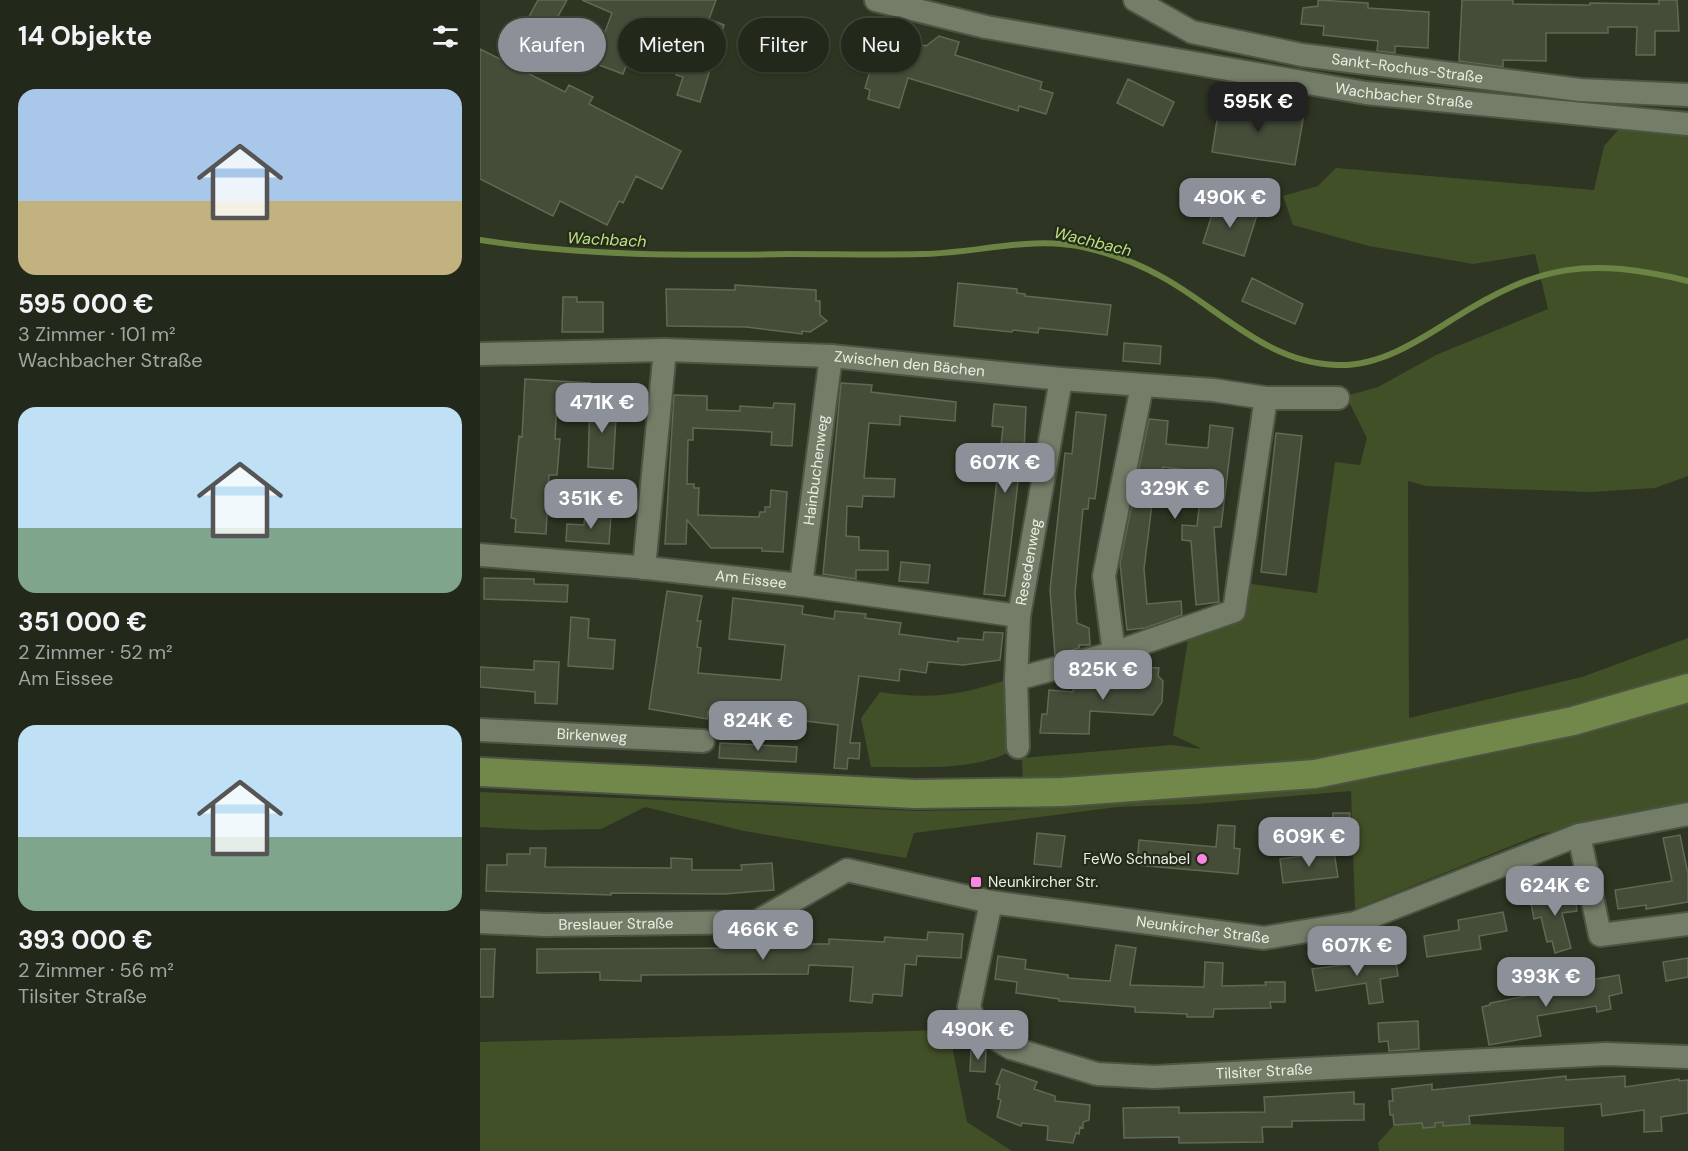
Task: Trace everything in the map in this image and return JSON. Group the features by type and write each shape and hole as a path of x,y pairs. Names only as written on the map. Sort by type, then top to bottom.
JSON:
{"main road":[{"path":"480,772 915,794 1074,792 1315,774 1574,721 1688,688"}],"street":[{"name":"Wachbacher Straße","path":"876,0 986,27 1366,93 1688,124"},
{"name":"Sankt-Rochus-Straße","path":"1135,0 1192,32 1302,55 1580,90 1688,95"},
{"name":"Zwischen den Bächen","path":"480,354 665,350 831,356 1061,379 1213,390 1266,398 1338,398"},
{"path":"644,568 665,350"},
{"name":"Hainbuchenweg","path":"801,585 831,356"},
{"name":"Resedenweg","path":"1017,747 1018,616 1061,379"},
{"path":"1114,653 1104,576 1142,386"},
{"path":"1016,679 1114,653 1234,611 1266,398"},
{"name":"Am Eissee","path":"480,555 644,568 801,585 1018,616"},
{"name":"Birkenweg","path":"480,730 703,741"},
{"name":"Neunkircher Straße","path":"847,870 991,902 1264,938 1355,923 1579,835 1688,814"},
{"path":"1579,835 1600,934 1688,924"},
{"name":"Breslauer Straße","path":"480,922 545,925 756,922 847,870"},
{"name":"Tilsiter Straße","path":"991,902 969,1006 978,1028 1011,1048 1097,1074 1154,1077 1606,1054 1688,1056"}],"green space":[{"path":"1628,119 1688,124 1688,476 1655,488 1590,492 1426,486 1408,481 1409,718 1582,677 1688,638 1688,688 1359,764 1023,793 1022,758 1171,745 1202,749 1173,735 1189,633 1234,611 1238,582 1317,593 1335,462 1360,465 1367,438 1346,396 1378,387 1436,355 1548,309 1535,254 1473,264 1369,246 1293,225 1283,196 1318,186 1336,168 1594,190 1604,146"},
{"path":"1010,679 1018,747 985,761 966,764 871,767 861,718 880,692 931,696 976,689"},
{"path":"1688,704 1688,804 1541,834 1355,909 1351,791 1196,804 1117,807 914,833 906,858 744,831 645,807 601,829 535,830 480,827 480,792 917,811 1028,809 1318,786 1380,777 1576,736"},
{"path":"949,1030 967,1122 1012,1151 480,1151 480,1042"},
{"path":"1443,1122 1444,1126 1470,1124 1564,1127 1564,1151 1379,1151 1378,1143 1394,1125"}],"building":[{"path":"538,0 567,0 557,18 528,18"},
{"path":"582,0 716,0 709,18 618,18 618,72 624,72 623,74 606,68 606,29 612,13"},
{"path":"1318,0 1368,3 1368,8 1429,12 1428,48 1395,46 1395,53 1377,51 1378,41 1323,35 1324,26 1301,24 1303,8 1318,6"},
{"path":"1462,0 1513,0 1513,4 1590,5 1590,3 1659,4 1659,0 1677,0 1679,31 1655,31 1655,55 1636,55 1637,27 1608,27 1608,33 1546,33 1546,61 1503,60 1503,67 1459,61"},
{"path":"939,36 959,42 955,55 1042,82 1040,89 1053,93 1046,114 1019,106 1018,111 908,78 899,108 868,99 870,90 865,88 870,72 921,72 921,44 926,46"},
{"path":"480,49 498,58 498,72 525,72 565,92 569,85 593,97 589,104 681,151 662,189 636,176 623,203 619,201 607,225 560,201 553,216 480,179"},
{"path":"677,72 709,72 700,102 677,95 683,77 676,75"},
{"path":"1128,79 1174,102 1163,126 1117,103"},
{"path":"1220,101 1304,114 1295,165 1212,152"},
{"path":"1216,202 1257,215 1244,256 1203,243"},
{"path":"1252,278 1303,304 1295,324 1242,301"},
{"path":"958,283 1017,289 1017,293 1025,294 1025,296 1111,305 1107,335 1039,328 1038,333 954,326"},
{"path":"735,285 816,290 816,301 820,301 820,315 827,321 810,332 802,331 802,334 746,327 667,326 666,289 735,290"},
{"path":"563,297 577,297 577,302 603,302 603,332 562,332"},
{"path":"1124,343 1161,346 1160,364 1123,361"},
{"path":"525,379 590,383 589,400 557,398 555,439 560,439 557,475 549,475 546,534 515,532 516,519 511,518 519,436 522,437"},
{"path":"841,383 872,385 871,392 956,402 955,421 900,416 900,425 869,423 864,478 895,479 894,497 863,496 862,507 847,506 846,536 859,537 859,550 888,551 888,570 856,570 856,579 823,574"},
{"path":"674,395 707,396 707,410 740,411 740,406 773,408 774,403 795,404 792,446 771,445 772,432 739,430 693,428 693,440 688,440 687,484 694,484 694,488 699,488 698,515 759,517 760,512 765,512 765,507 770,507 771,490 787,492 783,552 762,551 762,548 711,548 687,520 686,544 665,544"},
{"path":"590,399 617,401 613,469 588,467"},
{"path":"994,404 1026,407 1023,473 1019,473 1005,596 984,594 1003,427 992,426"},
{"path":"1076,412 1106,415 1095,499 1089,498 1088,509 1083,509 1075,593 1077,623 1089,628 1090,645 1079,645 1079,648 1055,655 1050,590 1065,453 1072,454"},
{"path":"1149,419 1168,421 1166,444 1208,448 1210,425 1233,428 1221,527 1214,527 1219,602 1196,605 1191,541 1182,540 1182,525 1197,526 1203,472 1163,467 1157,497 1153,496 1144,569 1147,604 1181,601 1182,615 1145,628 1127,630 1120,563"},
{"path":"1276,433 1302,436 1286,575 1261,572"},
{"path":"612,481 630,482 629,499 611,498"},
{"path":"585,513 611,515 609,544 566,541 567,524 584,525"},
{"path":"901,562 930,565 928,583 899,581"},
{"path":"484,578 534,579 534,584 568,585 567,602 484,599"},
{"path":"667,591 702,596 697,621 701,621 697,647 701,648 698,673 781,680 785,645 729,639 733,598 803,606 802,614 834,619 835,611 866,614 865,618 901,623 899,634 958,642 958,638 983,640 984,632 1003,633 1000,660 963,665 928,662 926,673 900,669 899,681 859,676 850,743 860,743 859,759 848,758 847,769 834,768 838,725 724,711 724,714 708,712 707,719 649,709"},
{"path":"571,617 589,619 588,638 615,640 613,669 568,666"},
{"path":"534,661 559,662 557,704 535,703 535,692 480,687 480,667 534,670"},
{"path":"1121,666 1159,668 1158,676 1163,681 1162,702 1153,715 1090,711 1089,734 1040,733 1042,714 1047,714 1049,690 1073,692 1074,685 1119,689"},
{"path":"720,743 797,747 796,762 719,758"},
{"path":"1333,813 1350,813 1349,840 1332,839"},
{"path":"1218,825 1235,826 1234,848 1240,849 1238,874 1137,865 1139,840 1216,847"},
{"path":"1037,833 1065,836 1061,867 1034,864"},
{"path":"1680,835 1688,874 1688,902 1646,909 1646,905 1618,909 1615,890 1672,881 1663,838"},
{"path":"530,848 546,848 545,867 671,868 671,858 692,859 692,870 742,870 741,865 772,863 774,890 724,894 611,893 611,895 486,891 487,865 507,865 507,854 530,854"},
{"path":"1334,852 1338,877 1283,883 1280,859"},
{"path":"1574,891 1577,911 1562,913 1571,948 1555,953 1552,941 1547,942 1541,917 1534,919 1530,898"},
{"path":"1503,912 1507,931 1479,936 1481,949 1427,957 1424,936 1459,930 1458,920"},
{"path":"928,932 963,934 961,958 917,956 916,965 905,964 902,996 873,994 872,1003 850,1001 853,967 809,965 808,974 641,975 641,981 600,980 600,972 537,973 537,949 778,948 778,944 829,944 829,939 884,942 885,937 927,940"},
{"path":"1116,945 1136,948 1130,985 1204,987 1205,962 1223,963 1222,986 1285,982 1285,1002 1270,1002 1271,1008 1214,1009 1213,1017 1187,1017 1187,1014 1135,1012 1135,1007 1059,1001 1059,999 1016,993 1017,982 995,979 998,956 1026,960 1025,969 1068,975 1068,978 1110,981"},
{"path":"480,949 495,949 493,997 480,997"},
{"path":"1395,956 1398,976 1380,979 1383,1002 1369,1004 1366,983 1316,991 1312,969"},
{"path":"1688,958 1688,977 1666,981 1663,962"},
{"path":"1619,975 1622,993 1609,996 1611,1009 1597,1012 1596,1006 1537,1016 1541,1036 1489,1045 1482,1007 1490,1003 1541,993 1540,988"},
{"path":"1418,1021 1419,1049 1389,1051 1388,1041 1379,1042 1378,1023"},
{"path":"971,1049 986,1050 985,1072 970,1071"},
{"path":"1002,1069 1037,1082 1034,1089 1055,1096 1055,1101 1090,1105 1089,1120 1083,1122 1083,1128 1080,1127 1079,1134 1076,1133 1073,1143 1047,1140 1048,1126 1022,1123 1021,1126 997,1117 1001,1100 998,1099 1000,1085 996,1084"},
{"path":"1566,1076 1566,1080 1625,1076 1625,1087 1679,1079 1679,1081 1688,1080 1688,1113 1661,1117 1662,1131 1644,1132 1644,1110 1602,1116 1601,1104 1469,1116 1470,1124 1443,1126 1443,1122 1435,1123 1435,1127 1423,1128 1422,1123 1394,1125 1393,1115 1390,1115 1389,1101 1393,1101 1392,1089 1432,1084 1432,1090"},
{"path":"1354,1092 1354,1104 1364,1104 1364,1120 1292,1121 1292,1127 1262,1127 1263,1142 1179,1143 1179,1137 1124,1138 1123,1108 1179,1107 1179,1113 1265,1112 1264,1097"}],"waterway":[{"name":"Wachbach","path":"480,240 557,249 673,255 923,254 1026,244 1066,244 1107,253 1155,273 1246,333 1288,355 1312,362 1337,365 1368,362 1398,351 1512,286 1539,276 1566,270 1593,268 1653,273 1688,281"}],"place":[{"name":"FeWo Schnabel","path":"1202,859"},
{"name":"Neunkircher Str.","path":"976,882"}]}
